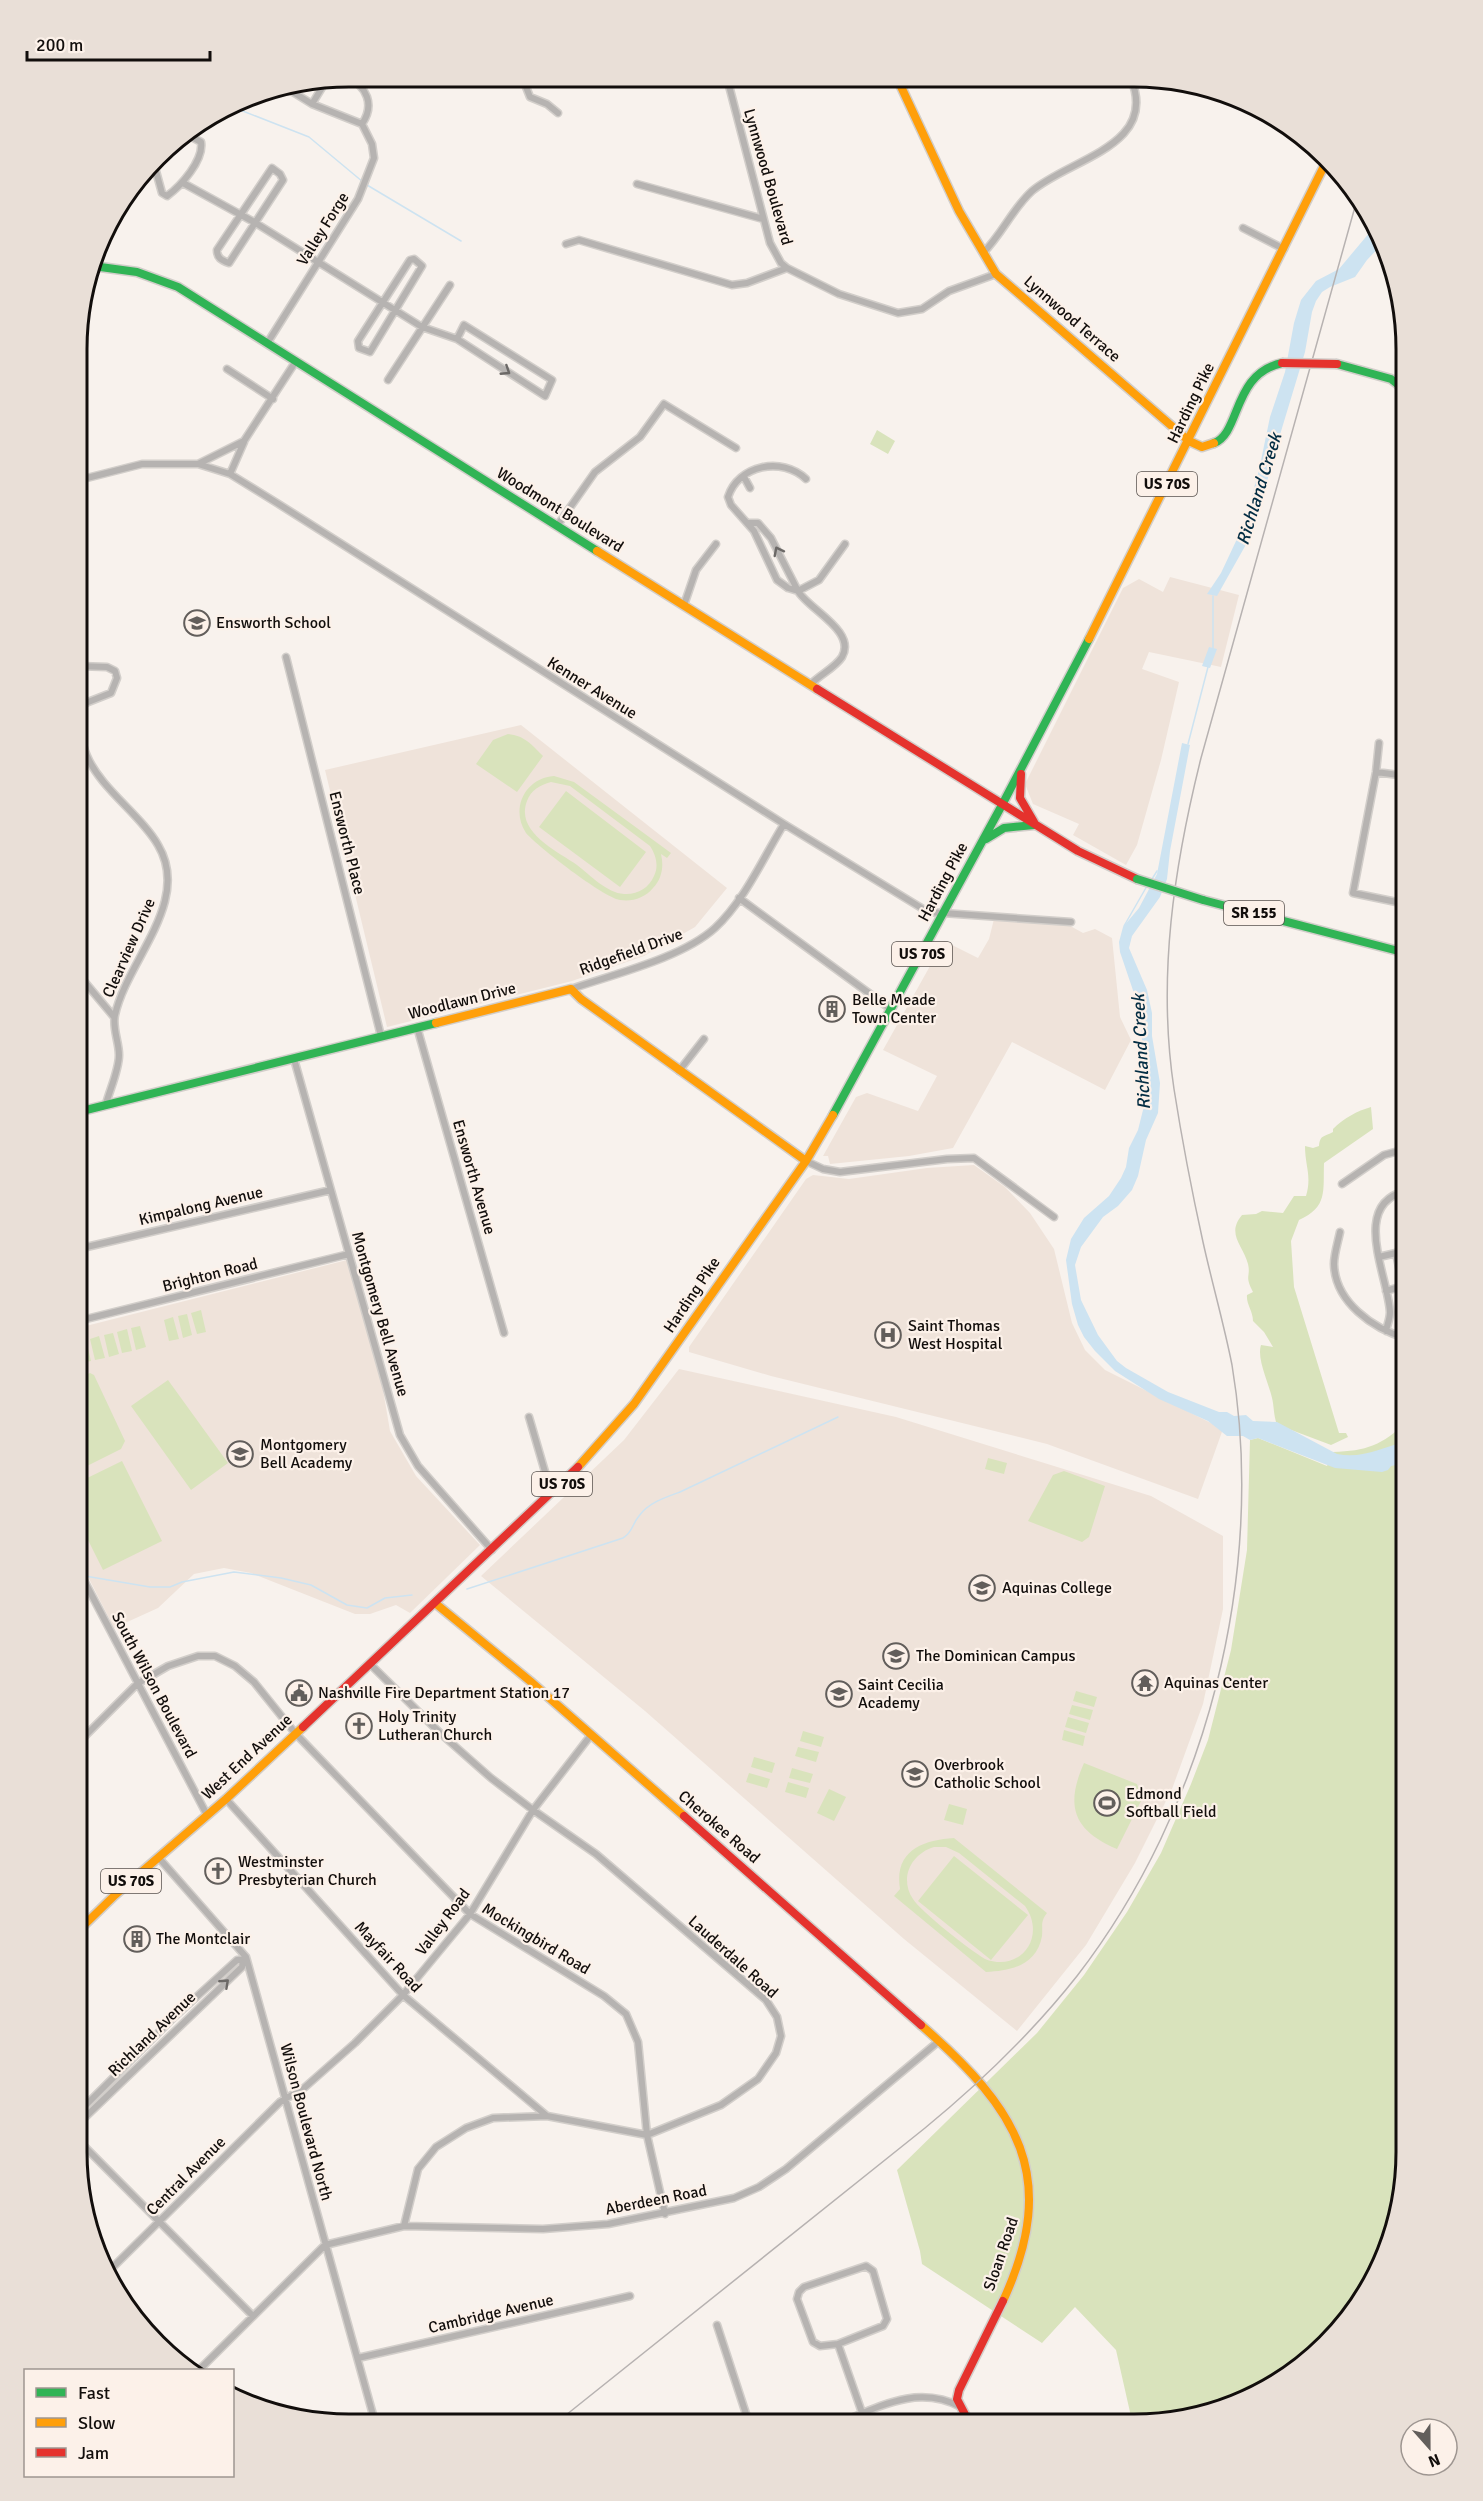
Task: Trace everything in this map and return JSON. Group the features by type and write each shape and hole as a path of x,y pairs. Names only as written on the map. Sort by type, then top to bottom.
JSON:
{"main road":[{"name":"Lynnwood Terrace","path":"901,87 959,211 996,273 1189,441"},
{"name":"Harding Pike","path":"435,1603 554,1492 599,1446 634,1404 806,1161 892,1010 1021,770 1189,441 1323,168"},
{"name":"Woodmont Boulevard","path":"101,266 120,267 155,276 178,287 1002,805"},
{"path":"1189,441 1202,447 1219,441 1258,372 1271,365 1282,363 1337,364 1389,378 1396,383"},
{"path":"980,845 988,836 1004,828 1035,824 1020,798 1021,770"},
{"name":"SR 155","path":"1002,805 1078,851 1116,870 1203,900 1396,950"},
{"path":"571,988 581,999 806,1161"},
{"name":"Woodlawn Drive","path":"87,1109 571,988"},
{"name":"West End Avenue","path":"87,1923 158,1857 226,1799 435,1603"},
{"name":"Cherokee Road","path":"435,1603 591,1735 939,2041 977,2080"},
{"name":"Sloan Road","path":"961,2408 957,2399 959,2390 1014,2270 1028,2230 1031,2208 1029,2172 1019,2141 996,2101 977,2080"},
{"path":"961,2408 964,2414"}],"street":[{"path":"294,93 312,104 362,124 370,105 361,87"},
{"path":"526,87 530,97 547,104 558,113"},
{"name":"Lynnwood Boulevard","path":"729,87 770,243 787,268 839,294 898,313 922,309 949,291 996,273"},
{"path":"983,253 996,240 1024,198 1040,184 1058,172 1108,148 1122,137 1136,110 1134,87"},
{"path":"312,104 321,89"},
{"name":"Valley Forge","path":"268,342 358,200 374,158 372,144 362,124"},
{"path":"156,172 162,193 167,196 183,183 202,149 201,142 193,138"},
{"path":"272,168 280,174 283,180 229,263 217,256 216,250 241,215 272,168"},
{"path":"183,183 254,222 422,327 457,339 545,396 552,380 464,325 457,339"},
{"path":"637,184 763,219"},
{"path":"1243,228 1284,249"},
{"path":"566,244 579,240 732,285 787,268"},
{"path":"414,259 422,266 369,352 363,351 358,348 358,341 382,302 410,261 414,259"},
{"path":"388,380 450,285"},
{"path":"230,474 244,441 296,361"},
{"path":"227,369 273,399"},
{"path":"557,526 595,472 640,437 664,404 736,448"},
{"path":"87,478 142,464 198,464 244,441"},
{"name":"Kenner Avenue","path":"198,464 230,474 783,824 928,912 1071,922"},
{"path":"806,479 794,471 773,465 758,468 730,490 728,500 749,523 775,577 787,587 798,591 819,580 845,544"},
{"path":"744,477 750,488"},
{"path":"749,523 758,523 768,534 798,591 833,625 844,642 844,650 840,659 810,685"},
{"path":"684,605 696,570 716,544"},
{"name":"Ensworth Place","path":"286,657 381,1036"},
{"path":"87,666 107,667 115,671 117,678 111,693 87,703"},
{"path":"1379,743 1376,772 1353,893 1396,902"},
{"name":"Clearview Drive","path":"87,757 159,846 169,875 167,897 161,914 122,990 114,1017 119,1057 106,1104"},
{"path":"1376,772 1396,775"},
{"name":"Ridgefield Drive","path":"571,988 692,945 716,927 739,898 783,824"},
{"path":"739,898 892,1010"},
{"path":"87,985 114,1017"},
{"name":"Ensworth Avenue","path":"417,1027 504,1334"},
{"path":"679,1071 704,1039"},
{"name":"Montgomery Bell Avenue","path":"294,1059 393,1411 409,1454 492,1550"},
{"path":"1342,1184 1384,1155 1396,1152"},
{"path":"806,1161 823,1169 840,1172 947,1159 974,1158 1054,1217"},
{"name":"Kimpalong Avenue","path":"87,1247 331,1190"},
{"path":"1386,1331 1390,1312 1375,1229 1376,1218 1382,1207 1396,1195"},
{"path":"1340,1232 1334,1265 1342,1293 1356,1311 1386,1331 1396,1334"},
{"path":"1379,1257 1396,1253"},
{"name":"Brighton Road","path":"87,1319 349,1254"},
{"path":"1386,1291 1396,1288"},
{"path":"530,1418 548,1482 554,1492"},
{"name":"South Wilson Boulevard","path":"87,1586 207,1815"},
{"name":"Mockingbird Road","path":"87,1734 137,1684 168,1666 191,1658 215,1656 235,1666 254,1682 295,1732 470,1914 604,1996 626,2014 638,2042 647,2135 665,2214"},
{"name":"Lauderdale Road","path":"371,1665 440,1733 532,1810 596,1854 766,2000 777,2017 781,2036 776,2053 758,2079 721,2105 647,2135"},
{"name":"Valley Road","path":"285,2097 304,2088 355,2043 403,1995 470,1914 532,1810 591,1735"},
{"name":"Mayfair Road","path":"226,1799 403,1995 547,2116"},
{"name":"Wilson Boulevard North","path":"158,1857 244,1959 285,2097 373,2414"},
{"name":"Richland Avenue","path":"87,2103 179,2012 237,1960 244,1959 243,1967 87,2115"},
{"name":"Aberdeen Road","path":"325,2245 404,2226 543,2229 608,2224 734,2198 759,2187 786,2169 939,2041"},
{"name":"Central Avenue","path":"113,2267 285,2097"},
{"path":"404,2226 418,2169 436,2147 466,2128 493,2118 547,2116 647,2135"},
{"path":"87,2150 252,2315"},
{"path":"201,2368 325,2245"},
{"path":"866,2266 873,2271 887,2319 883,2326 838,2344 820,2346 813,2342 797,2299 798,2292 804,2287 866,2266"},
{"name":"Cambridge Avenue","path":"358,2358 630,2296"},
{"path":"717,2325 746,2414"},
{"path":"838,2344 862,2414 917,2396 944,2399 961,2408"}],"shaded area":[{"path":"1170,577 1239,595 1221,667 1149,652 1142,669 1179,682 1161,760 1137,845 1126,865 1073,835 1079,824 1033,804 1025,784 1123,588 1139,579 1163,592"},
{"path":"521,725 727,888 695,927 644,956 572,981 387,1027 325,770"},
{"path":"994,919 1065,923 1083,933 1095,929 1112,938 1120,1017 1131,1040 1105,1090 1012,1042 953,1148 909,1156 830,1164 828,1156 823,1156 856,1097 867,1093 918,1111 937,1076 883,1050 944,941 978,958 989,939"},
{"name":"Saint Thomas West Hospital","path":"974,1165 1005,1187 1030,1213 1054,1249 1072,1323 1085,1350 1105,1370 1223,1429 1198,1499 1047,1444 771,1376 689,1352 689,1347 806,1179 813,1175 849,1179 927,1168"},
{"name":"Montgomery Bell Academy","path":"347,1260 381,1378 390,1431 416,1476 480,1545 410,1613 396,1605 370,1614 355,1614 251,1573 224,1568 194,1574 158,1608 114,1628 87,1575 87,1326"},
{"name":"The Dominican Campus","path":"679,1369 896,1417 1151,1496 1223,1536 1223,1609 1203,1704 1172,1789 1135,1863 1086,1945 1017,2031 904,1939 645,1711 481,1576 624,1440"}],"green space":[{"path":"877,430 895,441 888,454 870,444"},
{"path":"508,734 531,744 543,756 517,792 476,764 493,740"},
{"path":"554,776 574,782 671,853 667,858 661,854 660,876 650,891 642,897 629,900 612,897 571,871 526,833 521,824 520,805 528,789 535,782","holes":["551,782 570,786 650,846 657,864 656,872 646,887 629,894 611,890 549,847 532,831 525,812 527,801 533,791"]},
{"path":"566,791 646,852 620,887 539,827"},
{"path":"1371,1107 1373,1129 1324,1163 1322,1197 1315,1210 1299,1220 1291,1241 1294,1287 1339,1433 1346,1433 1348,1437 1331,1445 1276,1422 1272,1397 1260,1358 1261,1345 1273,1347 1264,1332 1253,1321 1247,1298 1247,1295 1253,1292 1248,1279 1248,1264 1237,1240 1235,1228 1242,1215 1262,1211 1283,1213 1294,1196 1306,1196 1308,1177 1305,1146 1313,1148 1319,1146 1322,1138 1333,1132 1333,1129 1342,1121"},
{"path":"201,1310 206,1332 197,1334 191,1313"},
{"path":"187,1314 192,1335 183,1338 178,1316"},
{"path":"173,1317 179,1339 169,1341 164,1320"},
{"path":"140,1326 146,1347 136,1350 131,1328"},
{"path":"127,1329 132,1351 122,1353 117,1332"},
{"path":"113,1333 119,1354 109,1357 104,1335"},
{"path":"99,1336 105,1358 95,1360 90,1339"},
{"path":"87,1344 91,1361 87,1362"},
{"path":"87,1374 94,1375 125,1441 121,1449 87,1466"},
{"path":"168,1380 228,1463 191,1490 131,1406"},
{"path":"1396,1431 1396,2152 1394,2186 1387,2220 1369,2268 1352,2298 1331,2325 1294,2360 1250,2387 1218,2400 1168,2412 1130,2414 1116,2350 1075,2307 1042,2343 922,2264 897,2170 1037,2033 1084,1975 1127,1912 1161,1853 1208,1740 1231,1650 1247,1550 1250,1440 1258,1438 1327,1466 1333,1452 1365,1448"},
{"path":"988,1458 1007,1463 1004,1474 985,1469"},
{"path":"122,1461 162,1541 103,1570 87,1538 87,1478"},
{"path":"1064,1471 1105,1486 1089,1537 1082,1542 1028,1521 1053,1475"},
{"path":"1076,1691 1097,1697 1094,1707 1073,1701"},
{"path":"1072,1705 1093,1710 1090,1720 1069,1714"},
{"path":"1068,1717 1089,1723 1086,1733 1065,1727"},
{"path":"1064,1730 1085,1736 1083,1746 1062,1740"},
{"path":"803,1731 824,1737 821,1747 800,1741"},
{"path":"798,1747 819,1752 816,1762 795,1756"},
{"path":"754,1757 775,1763 772,1773 751,1767"},
{"name":"Edmond Softball Field","path":"1084,1763 1137,1784 1142,1799 1117,1849 1091,1834 1082,1825 1077,1815 1074,1804 1075,1792"},
{"path":"792,1768 813,1774 810,1783 789,1778"},
{"path":"749,1773 770,1779 767,1788 746,1782"},
{"path":"788,1782 809,1788 806,1798 785,1792"},
{"path":"829,1789 846,1797 834,1821 817,1813"},
{"path":"949,1804 967,1809 963,1825 944,1820"},
{"path":"954,1838 1047,1913 1039,1946 1029,1960 1013,1968 986,1972 894,1896 900,1889 901,1865 906,1857 921,1845","holes":["946,1847 959,1853 1025,1906 1033,1929 1031,1940 1019,1957 998,1962 985,1959 935,1921 913,1899 909,1891 907,1875 914,1861 926,1850"]},
{"path":"954,1856 1028,1915 991,1960 918,1901"}],"water":[{"path":"1369,233 1376,250 1355,277 1330,287 1322,292 1316,301 1305,352 1253,532 1217,596 1207,594 1221,573 1244,524 1259,470 1270,417 1285,372 1294,323 1301,300 1316,281 1339,269"},
{"path":"1209,647 1217,649 1210,668 1202,666"},
{"path":"1182,743 1190,745 1167,879 1160,897 1132,936 1129,948 1147,990 1152,1013 1152,1036 1160,1083 1158,1113 1146,1140 1138,1176 1132,1190 1118,1206 1103,1217 1081,1247 1075,1265 1081,1300 1098,1335 1117,1361 1168,1392 1219,1412 1227,1412 1234,1416 1246,1415 1253,1421 1277,1422 1337,1454 1363,1454 1396,1444 1396,1465 1391,1466 1388,1470 1382,1472 1335,1468 1258,1438 1250,1440 1243,1436 1227,1436 1208,1421 1159,1399 1115,1371 1095,1351 1078,1325 1072,1304 1066,1260 1071,1239 1084,1218 1109,1196 1121,1178 1126,1167 1129,1148 1138,1130 1146,1098 1140,1011 1120,952 1119,942 1123,927 1139,908 1157,874"}],"waterway":[{"path":"241,110 309,137 363,182"},
{"path":"367,185 461,241"},
{"name":"Richland Creek","path":"1213,596 1213,648"},
{"name":"Richland Creek","path":"1188,744 1208,667"},
{"name":"Richland Creek","path":"1152,879 1157,871"},
{"name":"Richland Creek","path":"1124,926 1147,886"},
{"path":"467,1589 623,1538 629,1533 643,1511 652,1504 838,1417"},
{"path":"87,1576 150,1587 170,1587 182,1582 234,1572 281,1578 311,1585 347,1605 367,1608 385,1598 412,1595"}],"railway":[{"path":"567,2414 925,2128 986,2075 1024,2037 1077,1976 1122,1910 1161,1839 1192,1764 1216,1686 1232,1606 1241,1525 1241,1444 1232,1365 1199,1223 1174,1089 1167,1005 1171,922 1183,840 1201,758 1355,208"}],"traffic: fast":[{"path":"100,267 137,272 178,287 597,551"},
{"path":"1214,443 1223,437 1229,428 1239,403 1254,379 1266,369 1282,363"},
{"path":"1337,364 1391,379 1396,383"},
{"path":"833,1115 1002,805 1089,639"},
{"path":"986,839 1004,828 1034,825"},
{"path":"1137,879 1203,900"},
{"path":"1203,900 1396,950"},
{"path":"87,1110 436,1023"}],"traffic: slow":[{"path":"901,87 959,211 996,274 1189,441 1202,447 1214,443"},
{"path":"1089,639 1323,168"},
{"path":"597,551 817,689"},
{"path":"436,1023 571,989 581,999 806,1161"},
{"path":"578,1467 634,1404 806,1161 833,1115"},
{"path":"435,1603 530,1681 684,1816"},
{"path":"87,1922 303,1727"},
{"path":"921,2025 982,2086 1004,2116 1020,2147 1028,2180 1028,2217 1020,2256 1003,2301"}],"traffic: jam":[{"path":"1282,363 1337,364"},
{"path":"817,689 1078,851 1137,879"},
{"path":"1021,774 1020,798 1034,822"},
{"path":"303,1727 578,1467"},
{"path":"684,1816 921,2025"},
{"path":"965,2414 957,2399 959,2390 1003,2301"}],"place":[{"name":"Ensworth School","path":"197,623"},
{"name":"Belle Meade Town Center","path":"832,1009"},
{"name":"Saint Thomas West Hospital","path":"888,1335"},
{"name":"Montgomery Bell Academy","path":"240,1454"},
{"name":"Aquinas College","path":"982,1588"},
{"name":"The Dominican Campus","path":"896,1656"},
{"name":"Aquinas Center","path":"1145,1683"},
{"name":"Nashville Fire Department Station 17","path":"299,1693"},
{"name":"Saint Cecilia Academy","path":"839,1694"},
{"name":"Holy Trinity Lutheran Church","path":"359,1726"},
{"name":"Overbrook Catholic School","path":"915,1774"},
{"name":"Edmond Softball Field","path":"1107,1803"},
{"name":"Westminster Presbyterian Church","path":"218,1871"},
{"name":"The Montclair","path":"137,1939"}]}
